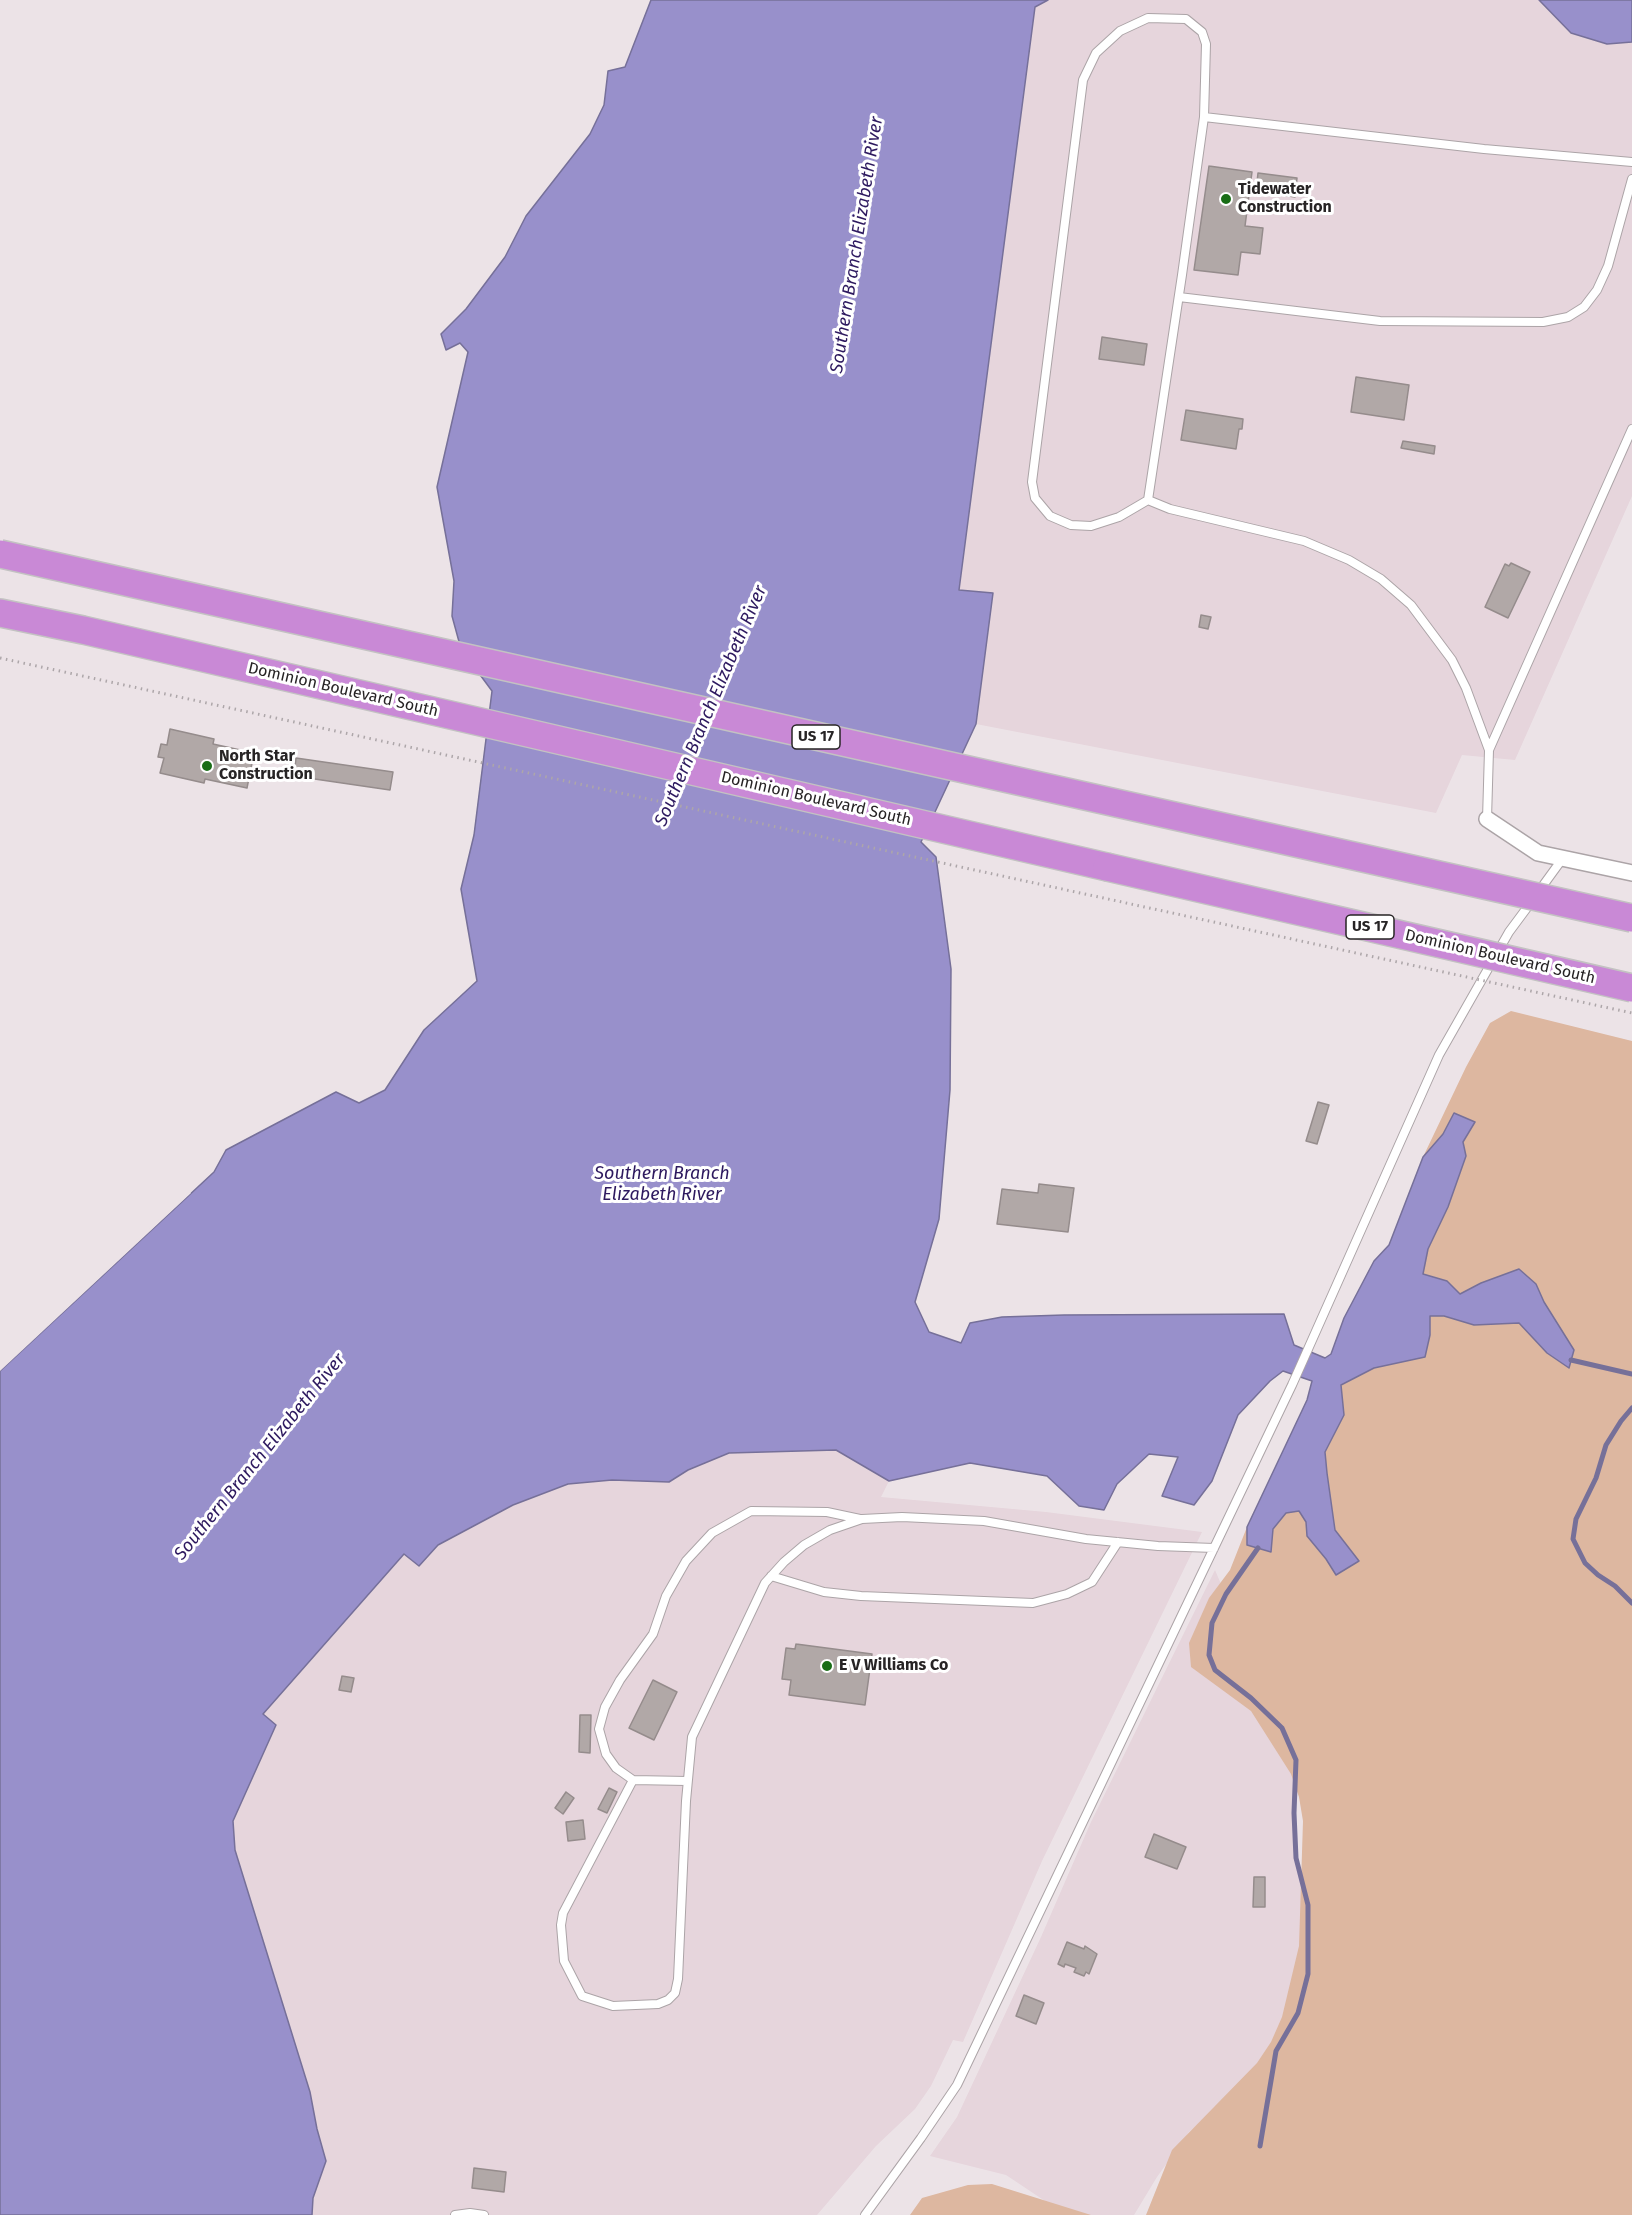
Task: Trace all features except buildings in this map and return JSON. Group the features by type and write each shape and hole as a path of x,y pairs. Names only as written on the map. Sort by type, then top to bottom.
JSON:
{"highway":[{"name":"US 17","path":"0,554 1632,918"},
{"name":"Dominion Boulevard South","path":"0,613 83,630 1632,988"}],"street":[{"path":"1487,819 1538,853 1632,873"}],"lane":[{"path":"1148,18 1186,19 1202,32 1206,44 1204,117 1148,500 1119,517 1091,526 1071,525 1050,516 1035,498 1032,482 1083,80 1096,53 1120,31 1148,18"},
{"path":"1204,117 1484,149 1632,162"},
{"path":"1179,297 1380,321 1543,322 1568,317 1584,307 1598,290 1608,266 1632,179"},
{"path":"1489,750 1632,429"},
{"path":"1148,500 1170,509 1304,541 1349,560 1380,579 1411,605 1452,660 1466,688 1489,750 1487,819"},
{"path":"865,2215 957,2085 1292,1385 1439,1055 1509,932 1563,858"},
{"path":"687,1781 633,1780 616,1768 606,1754 599,1729 605,1707 620,1680 653,1634 666,1596 686,1561 712,1533 751,1511 827,1512 862,1519 902,1517 984,1521 1086,1539 1214,1548"},
{"path":"633,1780 563,1913 561,1925 564,1961 582,1996 613,2006 658,2004 668,2000 675,1993 678,1979 687,1781 692,1737 765,1583 804,1545 830,1530 862,1519"},
{"path":"771,1576 824,1592 1033,1603 1067,1594 1092,1582 1118,1542"},
{"path":"455,2215 470,2213 484,2215"}],"path":[{"path":"0,658 1632,1013"}],"shaded area":[{"path":"1048,0 1539,0 1607,44 1632,42 1632,496 1515,760 1462,755 1436,813 976,724 993,594 959,591 1035,6"},
{"path":"1511,1011 1632,1041 1632,2215 1146,2215 1172,2150 1257,2063 1271,2042 1282,2017 1299,1946 1303,1821 1299,1797 1291,1774 1251,1711 1191,1667 1189,1643 1209,1598 1230,1570 1247,1527 1247,1545 1273,1529 1286,1513 1299,1511 1306,1522 1307,1536 1336,1575 1359,1561 1335,1530 1327,1473 1325,1452 1344,1415 1341,1385 1374,1368 1424,1357 1430,1335 1430,1316 1444,1316 1474,1325 1519,1323 1547,1353 1569,1367 1574,1350 1544,1302 1536,1284 1481,1283 1460,1294 1447,1281 1423,1274 1428,1249 1448,1207 1454,1113 1443,1134 1423,1157 1490,1023"},
{"path":"836,1450 889,1481 881,1497 1046,1512 1202,1532 1042,1861 963,2042 953,2040 931,2086 915,2109 876,2146 817,2215 312,2215 313,2198 326,2161 310,2092 235,1850 233,1821 276,1725 263,1714 405,1553 419,1566 438,1545 513,1505 568,1484 612,1480 669,1482 688,1470 729,1453"},
{"path":"1215,1570 1296,1760 1294,1813 1296,1858 1308,1905 1298,2013 1239,2088 1189,2132 1157,2177 1134,2215 1066,2215 1006,2175 930,2156 957,2117 1041,1937 1091,1822"},
{"path":"992,2184 1091,2215 910,2215 922,2198 968,2185"}],"water":[{"name":"Southern Branch Elizabeth River","path":"651,0 1048,0 1035,7 959,590 993,593 976,724 921,842 936,857 951,969 950,1090 939,1219 915,1302 929,1332 961,1343 970,1323 1002,1317 1284,1314 1294,1345 1325,1358 1331,1354 1344,1318 1374,1261 1389,1245 1423,1157 1443,1134 1454,1113 1475,1122 1463,1142 1466,1156 1448,1207 1428,1249 1423,1274 1447,1281 1460,1294 1481,1283 1519,1269 1536,1284 1544,1302 1574,1350 1569,1368 1547,1353 1519,1323 1474,1325 1444,1316 1430,1316 1430,1335 1425,1357 1374,1368 1341,1385 1344,1415 1325,1452 1327,1473 1335,1530 1359,1561 1336,1575 1307,1536 1306,1522 1299,1511 1286,1513 1273,1529 1271,1552 1247,1545 1247,1527 1307,1400 1312,1381 1283,1371 1270,1381 1238,1415 1212,1481 1194,1505 1162,1496 1178,1457 1149,1454 1117,1484 1104,1510 1079,1506 1047,1476 970,1463 889,1481 836,1450 729,1453 688,1470 669,1482 612,1480 568,1484 513,1505 438,1545 419,1566 404,1554 263,1714 276,1725 233,1821 235,1850 310,2092 326,2161 313,2198 312,2215 0,2215 0,1371 214,1172 226,1150 336,1092 359,1103 385,1090 424,1030 477,981 461,889 474,835 492,691 461,649 452,616 454,581 437,487 468,352 460,343 446,350 441,334 466,309 505,257 526,216 590,134 604,105 608,71 625,67"},
{"path":"1539,0 1632,0 1632,42 1607,44 1571,33"}],"pier":[{"path":"189,1191 191,1193 0,1371 0,1367"}],"waterway":[{"path":"1571,1360 1632,1374"},
{"path":"1632,1408 1606,1445 1596,1478 1576,1519 1573,1539 1585,1563 1615,1586 1632,1603"},
{"path":"1258,1548 1226,1594 1212,1623 1209,1655 1215,1670 1251,1698 1282,1728 1296,1760 1294,1813 1296,1858 1308,1905 1308,1974 1298,2013 1276,2051 1260,2146"}],"place":[{"name":"Tidewater Construction","path":"1226,199"},
{"name":"North Star Construction","path":"207,766"},
{"name":"E V Williams Co","path":"827,1666"}]}
